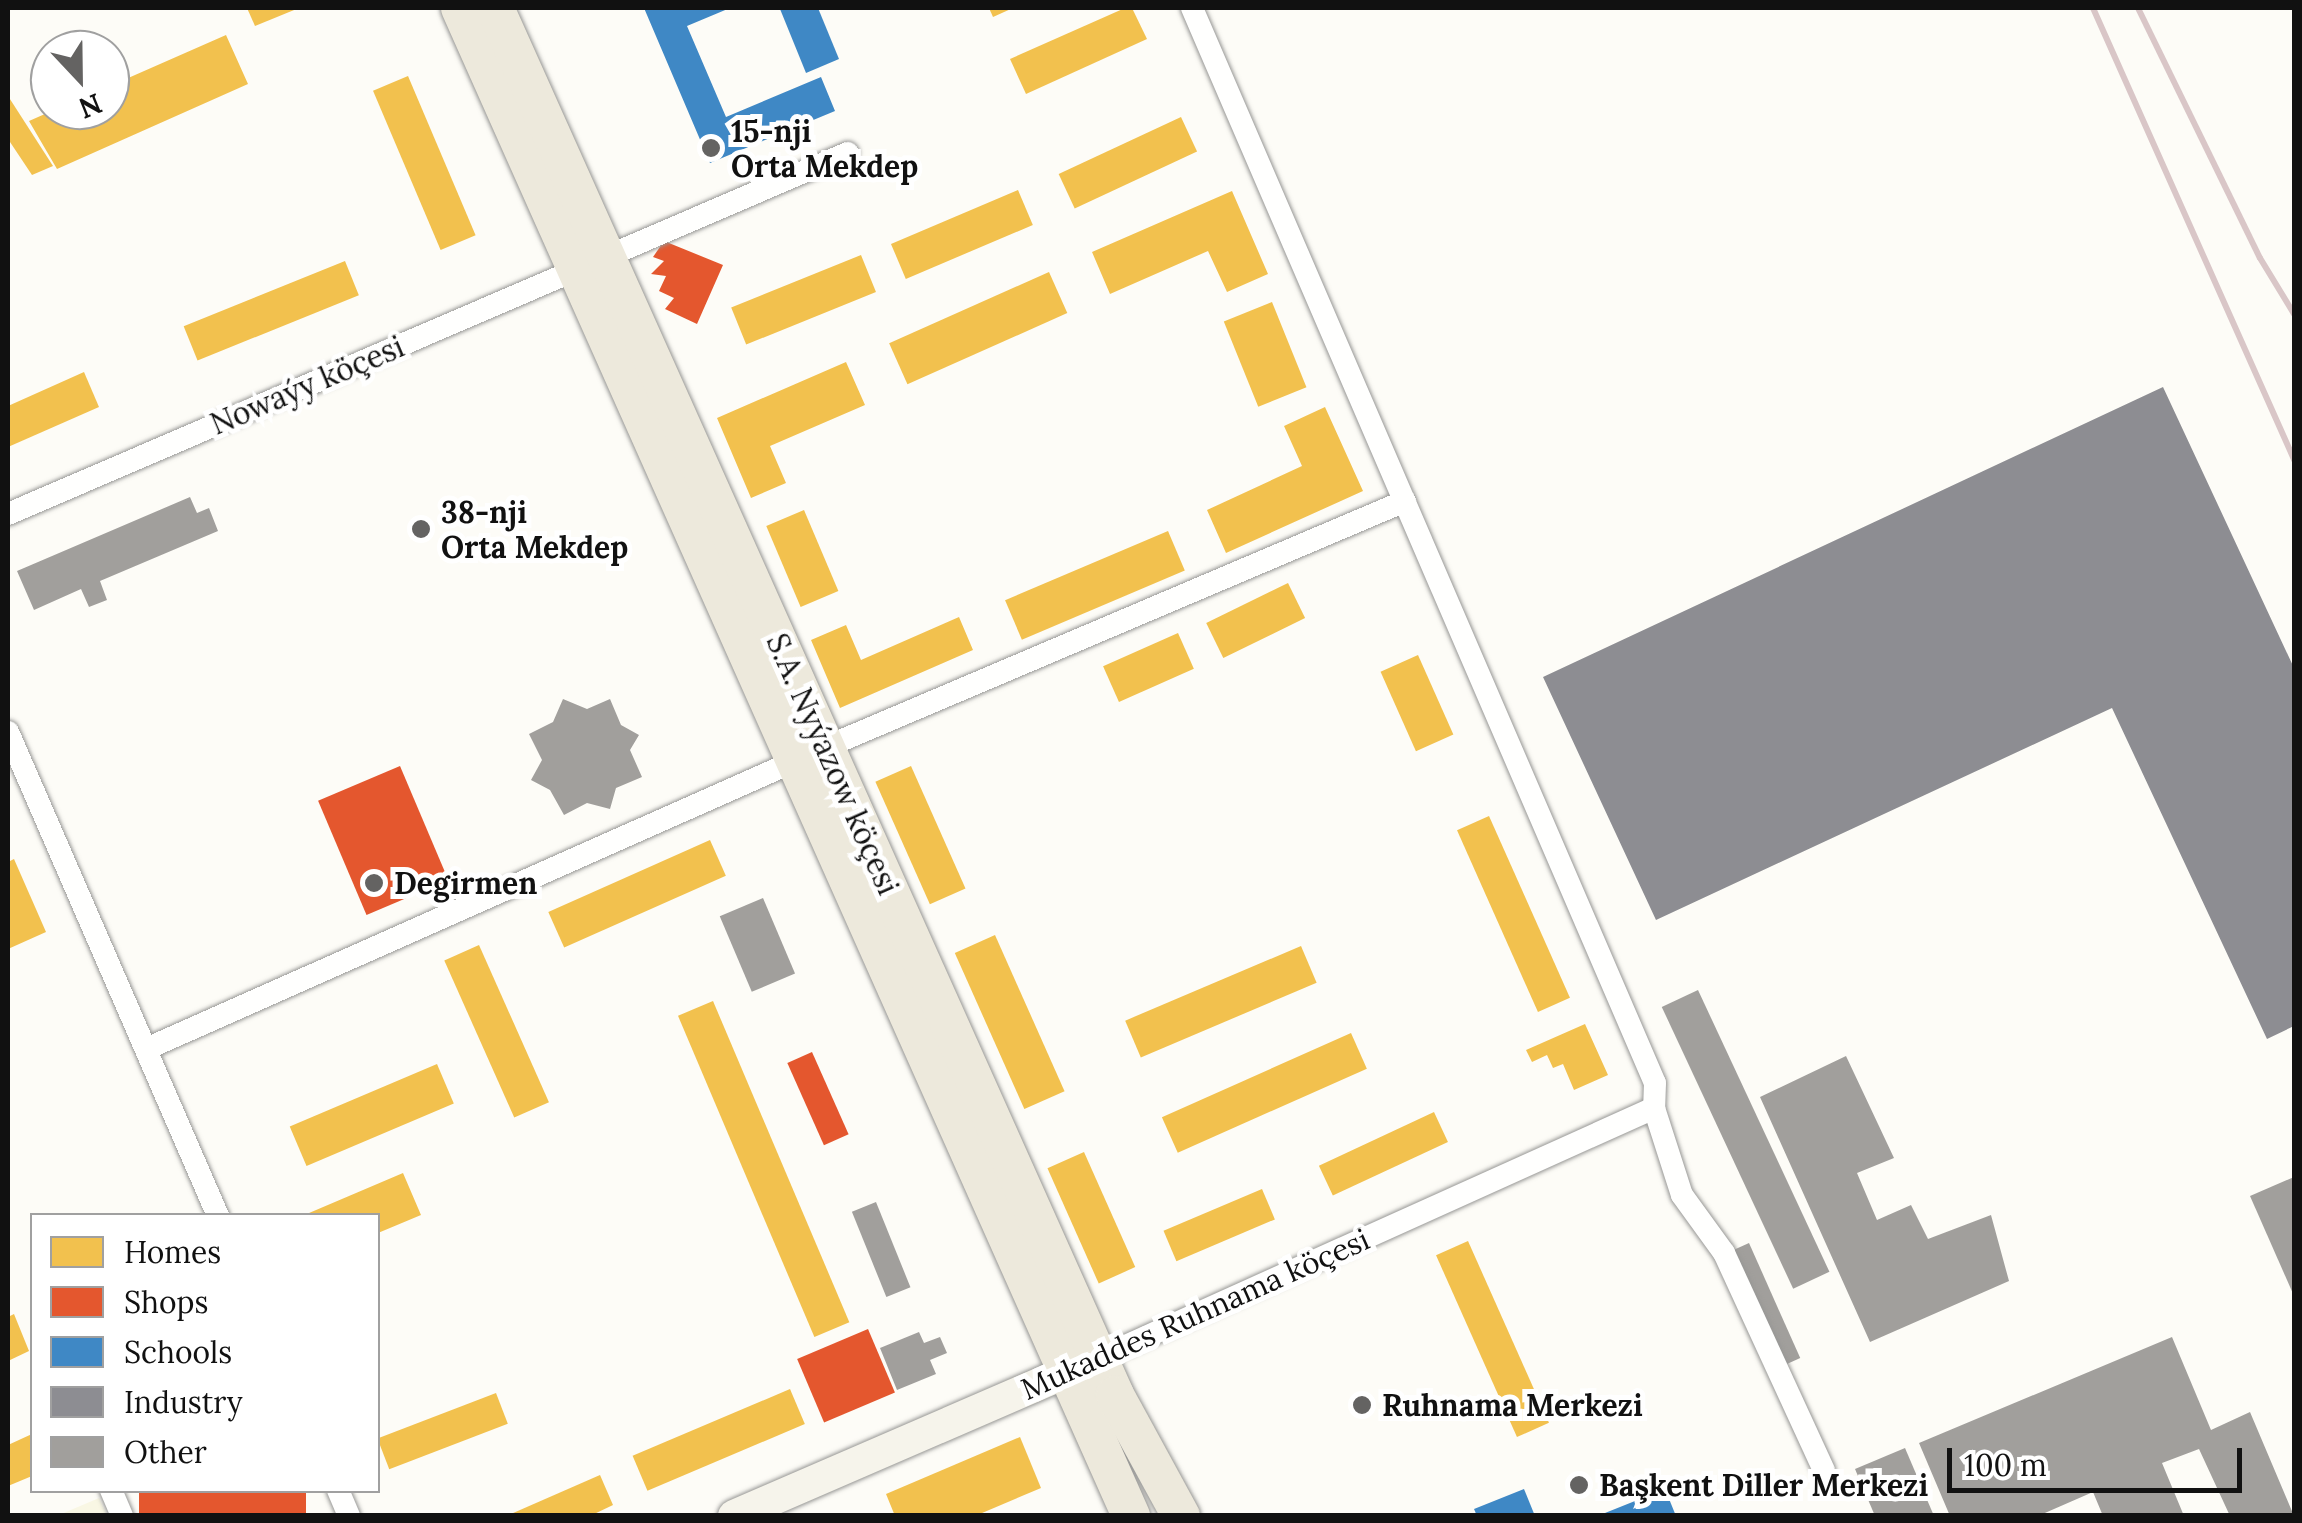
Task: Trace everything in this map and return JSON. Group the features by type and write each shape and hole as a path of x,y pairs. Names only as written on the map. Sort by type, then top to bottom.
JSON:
{"main road":[{"name":"S.A. Nyýazow köçesi","path":"460,8 592,263"},
{"name":"S.A. Nyýazow köçesi","path":"495,8 592,263 1083,1365 1181,1516"},
{"path":"1083,1365 1131,1516"}],"street":[{"path":"1192,8 1656,1082 1654,1108 1682,1195 1724,1254 1824,1470"},
{"name":"Nowaýy köçesi","path":"8,514 848,153"},
{"path":"146,1050 810,754 1406,501"},
{"path":"8,732 217,1213"},
{"name":"Mukaddes Ruhnama köçesi","path":"734,1516 1083,1365 1654,1108"}],"shaded area":[{"path":"99,1498 107,1515 59,1515"}],"building: Homes":[{"path":"247,8 299,8 255,26"},
{"path":"989,8 1013,8 993,17"},
{"path":"1132,8 1147,39 1026,94 1010,59"},
{"path":"226,35 248,84 57,169 34,130 130,130 130,77"},
{"path":"408,76 476,235 441,250 373,91"},
{"path":"8,96 53,166 32,175 8,139"},
{"path":"1181,117 1197,151 1075,208 1059,174"},
{"path":"1018,190 1033,225 906,279 891,244"},
{"path":"1232,191 1268,274 1227,292 1208,251 1110,294 1092,252"},
{"path":"861,255 876,292 746,345 731,307"},
{"path":"345,261 359,295 198,360 184,326"},
{"path":"1049,272 1067,313 907,384 889,343"},
{"path":"1272,302 1306,387 1258,407 1224,321"},
{"path":"846,362 865,405 770,446 786,483 751,498 717,418"},
{"path":"84,372 99,407 8,447 8,406"},
{"path":"1325,407 1363,491 1226,553 1207,510 1302,466 1284,426"},
{"path":"804,510 838,591 801,607 766,526"},
{"path":"1168,531 1185,571 1022,640 1005,600"},
{"path":"1288,583 1305,618 1223,658 1206,623"},
{"path":"959,617 973,650 840,708 811,640 846,625 861,660"},
{"path":"1178,633 1194,669 1119,702 1103,666"},
{"path":"1418,655 1453,734 1416,751 1381,672"},
{"path":"911,766 966,888 930,904 875,782"},
{"path":"1489,816 1570,998 1538,1012 1457,830"},
{"path":"710,840 726,876 564,948 548,912"},
{"path":"14,859 46,932 8,949 8,862"},
{"path":"995,935 1065,1091 1024,1109 955,953"},
{"path":"479,945 549,1102 514,1118 444,960"},
{"path":"1301,946 1317,983 1141,1057 1125,1021"},
{"path":"713,1001 849,1322 814,1337 678,1016"},
{"path":"1585,1024 1608,1075 1574,1090 1563,1064 1553,1068 1547,1055 1532,1062 1526,1050"},
{"path":"1351,1033 1367,1069 1178,1153 1162,1117"},
{"path":"437,1064 454,1104 307,1166 290,1127"},
{"path":"1434,1112 1448,1142 1333,1196 1319,1166"},
{"path":"1084,1152 1135,1267 1099,1283 1047,1168"},
{"path":"403,1173 421,1215 380,1232 380,1213 309,1213"},
{"path":"1262,1189 1275,1219 1176,1261 1164,1231"},
{"path":"1468,1241 1549,1423 1517,1437 1436,1255"},
{"path":"14,1314 29,1351 8,1361 8,1317"},
{"path":"790,1389 805,1424 647,1491 633,1456"},
{"path":"496,1393 508,1424 389,1469 380,1445 380,1438"},
{"path":"30,1435 30,1477 8,1486 8,1445"},
{"path":"1020,1437 1041,1488 975,1516 895,1516 886,1494"},
{"path":"600,1475 613,1505 590,1516 506,1516"}],"building: Shops":[{"path":"664,241 723,265 697,324 665,309 674,298 659,291 666,276 651,274 664,261 653,257"},
{"path":"400,766 448,880 367,915 318,801"},
{"path":"812,1052 849,1134 824,1145 787,1063"},
{"path":"868,1329 895,1393 824,1423 797,1359"},
{"path":"139,1493 306,1493 306,1516 139,1516"}],"building: Schools":[{"path":"644,8 730,8 687,26 726,117 821,77 835,111 710,163"},
{"path":"818,8 839,59 806,73 780,9"},
{"path":"1524,1489 1535,1516 1477,1516 1474,1509"},
{"path":"1665,1489 1676,1516 1600,1516 1600,1515"}],"building: Industry":[{"path":"2163,387 2294,668 2294,1026 2267,1039 2112,708 1656,920 1543,677"}],"building: Other":[{"path":"190,497 197,513 209,508 218,531 100,581 107,600 89,607 81,589 34,610 17,571"},
{"path":"563,699 587,709 610,699 621,725 639,735 630,750 642,777 616,788 610,809 587,803 564,815 550,790 531,780 542,760 529,734 553,722"},
{"path":"763,898 795,973 752,992 720,916"},
{"path":"1698,990 1829,1272 1793,1289 1662,1007"},
{"path":"1846,1056 1894,1158 1857,1173 1877,1220 1911,1205 1928,1239 1991,1215 2009,1281 1870,1342 1760,1097"},
{"path":"2294,1177 2294,1296 2250,1196"},
{"path":"876,1202 910,1287 886,1297 852,1212"},
{"path":"1749,1243 1800,1358 1785,1365 1733,1250"},
{"path":"919,1332 924,1343 940,1337 947,1353 930,1360 936,1374 897,1390 880,1348"},
{"path":"2172,1337 2211,1430 2250,1412 2294,1516 2230,1516 2199,1449 2162,1463 2184,1516 2103,1516 2093,1492 2038,1516 1950,1516 1919,1443"},
{"path":"1905,1448 1934,1516 1875,1516 1855,1469"}],"railway":[{"path":"2093,8 2294,460"},
{"path":"2138,8 2260,258 2294,314"}],"place":[{"name":"15-nji Orta Mekdep","path":"711,148"},
{"name":"38-nji Orta Mekdep","path":"421,529"},
{"name":"Degirmen","path":"374,883"},
{"name":"Ruhnama Merkezi","path":"1362,1405"},
{"name":"Başkent Diller Merkezi","path":"1579,1485"}]}
